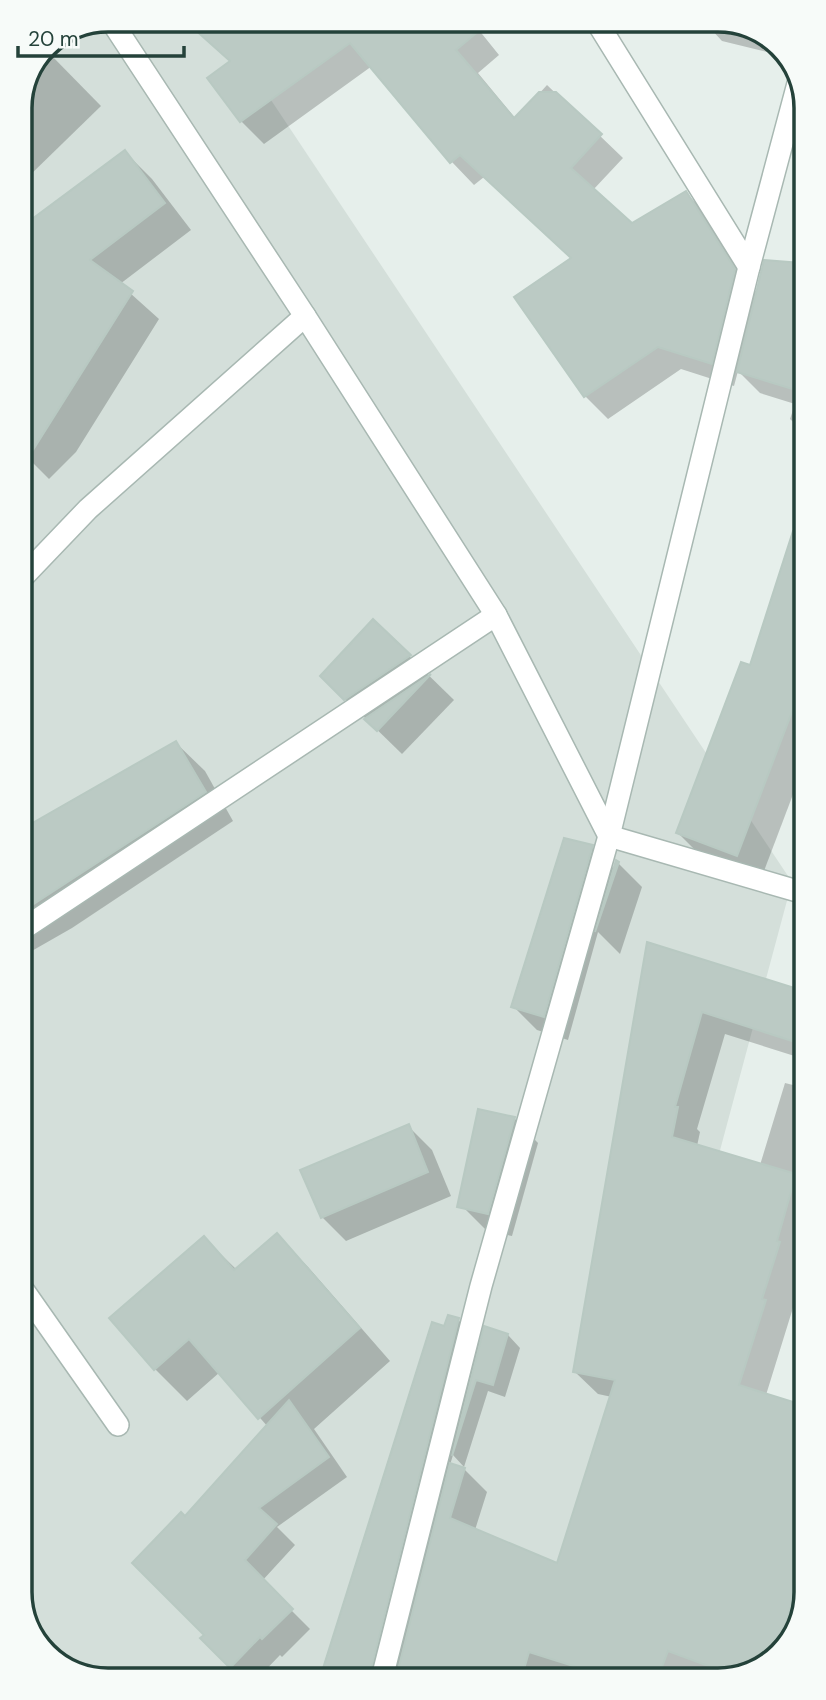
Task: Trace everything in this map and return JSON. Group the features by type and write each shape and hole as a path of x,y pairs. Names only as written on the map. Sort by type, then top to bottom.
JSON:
{"street":[{"path":"119,32 305,316 496,615 608,836 794,890"},
{"path":"603,32 749,267"},
{"path":"385,1668 481,1286 608,836 749,267 793,100"},
{"path":"32,568 88,509 305,316"},
{"path":"32,923 496,615"},
{"path":"32,1302 118,1424"}],"shaded area":[{"path":"226,32 792,882 581,1668 103,1668 79,1663 61,1653 47,1639 37,1621 32,1592 32,103 34,88 44,65 65,44 93,33"}],"building":[{"path":"198,32 477,32 456,50 514,118 539,92 556,92 602,134 571,168 632,223 686,191 735,269 712,364 658,347 584,397 514,297 571,258 460,155 450,163 350,43 240,122 207,78 230,61"},
{"path":"125,150 165,203 90,260 133,291 32,452 32,219"},
{"path":"764,260 794,262 794,390 737,372"},
{"path":"794,531 794,707 737,856 676,833 741,662 750,665"},
{"path":"373,619 411,655 344,700 320,676"},
{"path":"431,674 377,731 364,719"},
{"path":"176,741 206,792 32,905 32,823"},
{"path":"564,838 593,845 544,1017 511,1007"},
{"path":"616,860 619,862 595,932"},
{"path":"647,942 794,988 792,1041 702,1012 675,1107 678,1107 672,1137 794,1173 777,1241 780,1242 762,1299 766,1300 739,1385 794,1402 794,1596 782,1635 765,1653 733,1667 714,1668 668,1651 662,1668 580,1668 529,1652 524,1668 399,1668 450,1463 465,1468 450,1518 557,1563 615,1380 573,1372"},
{"path":"478,1109 515,1117 488,1214 457,1207"},
{"path":"409,1124 428,1172 321,1218 300,1170"},
{"path":"277,1233 360,1328 258,1419 189,1339 154,1370 109,1318 204,1236 234,1270"},
{"path":"448,1315 459,1318 372,1668 323,1668 432,1322 444,1326"},
{"path":"484,1326 508,1334 493,1385 476,1380 452,1456"},
{"path":"289,1400 329,1457 259,1508 277,1524 245,1560 293,1609 262,1639 260,1637 230,1668 200,1638 204,1635 132,1563 181,1512 185,1516"}]}
